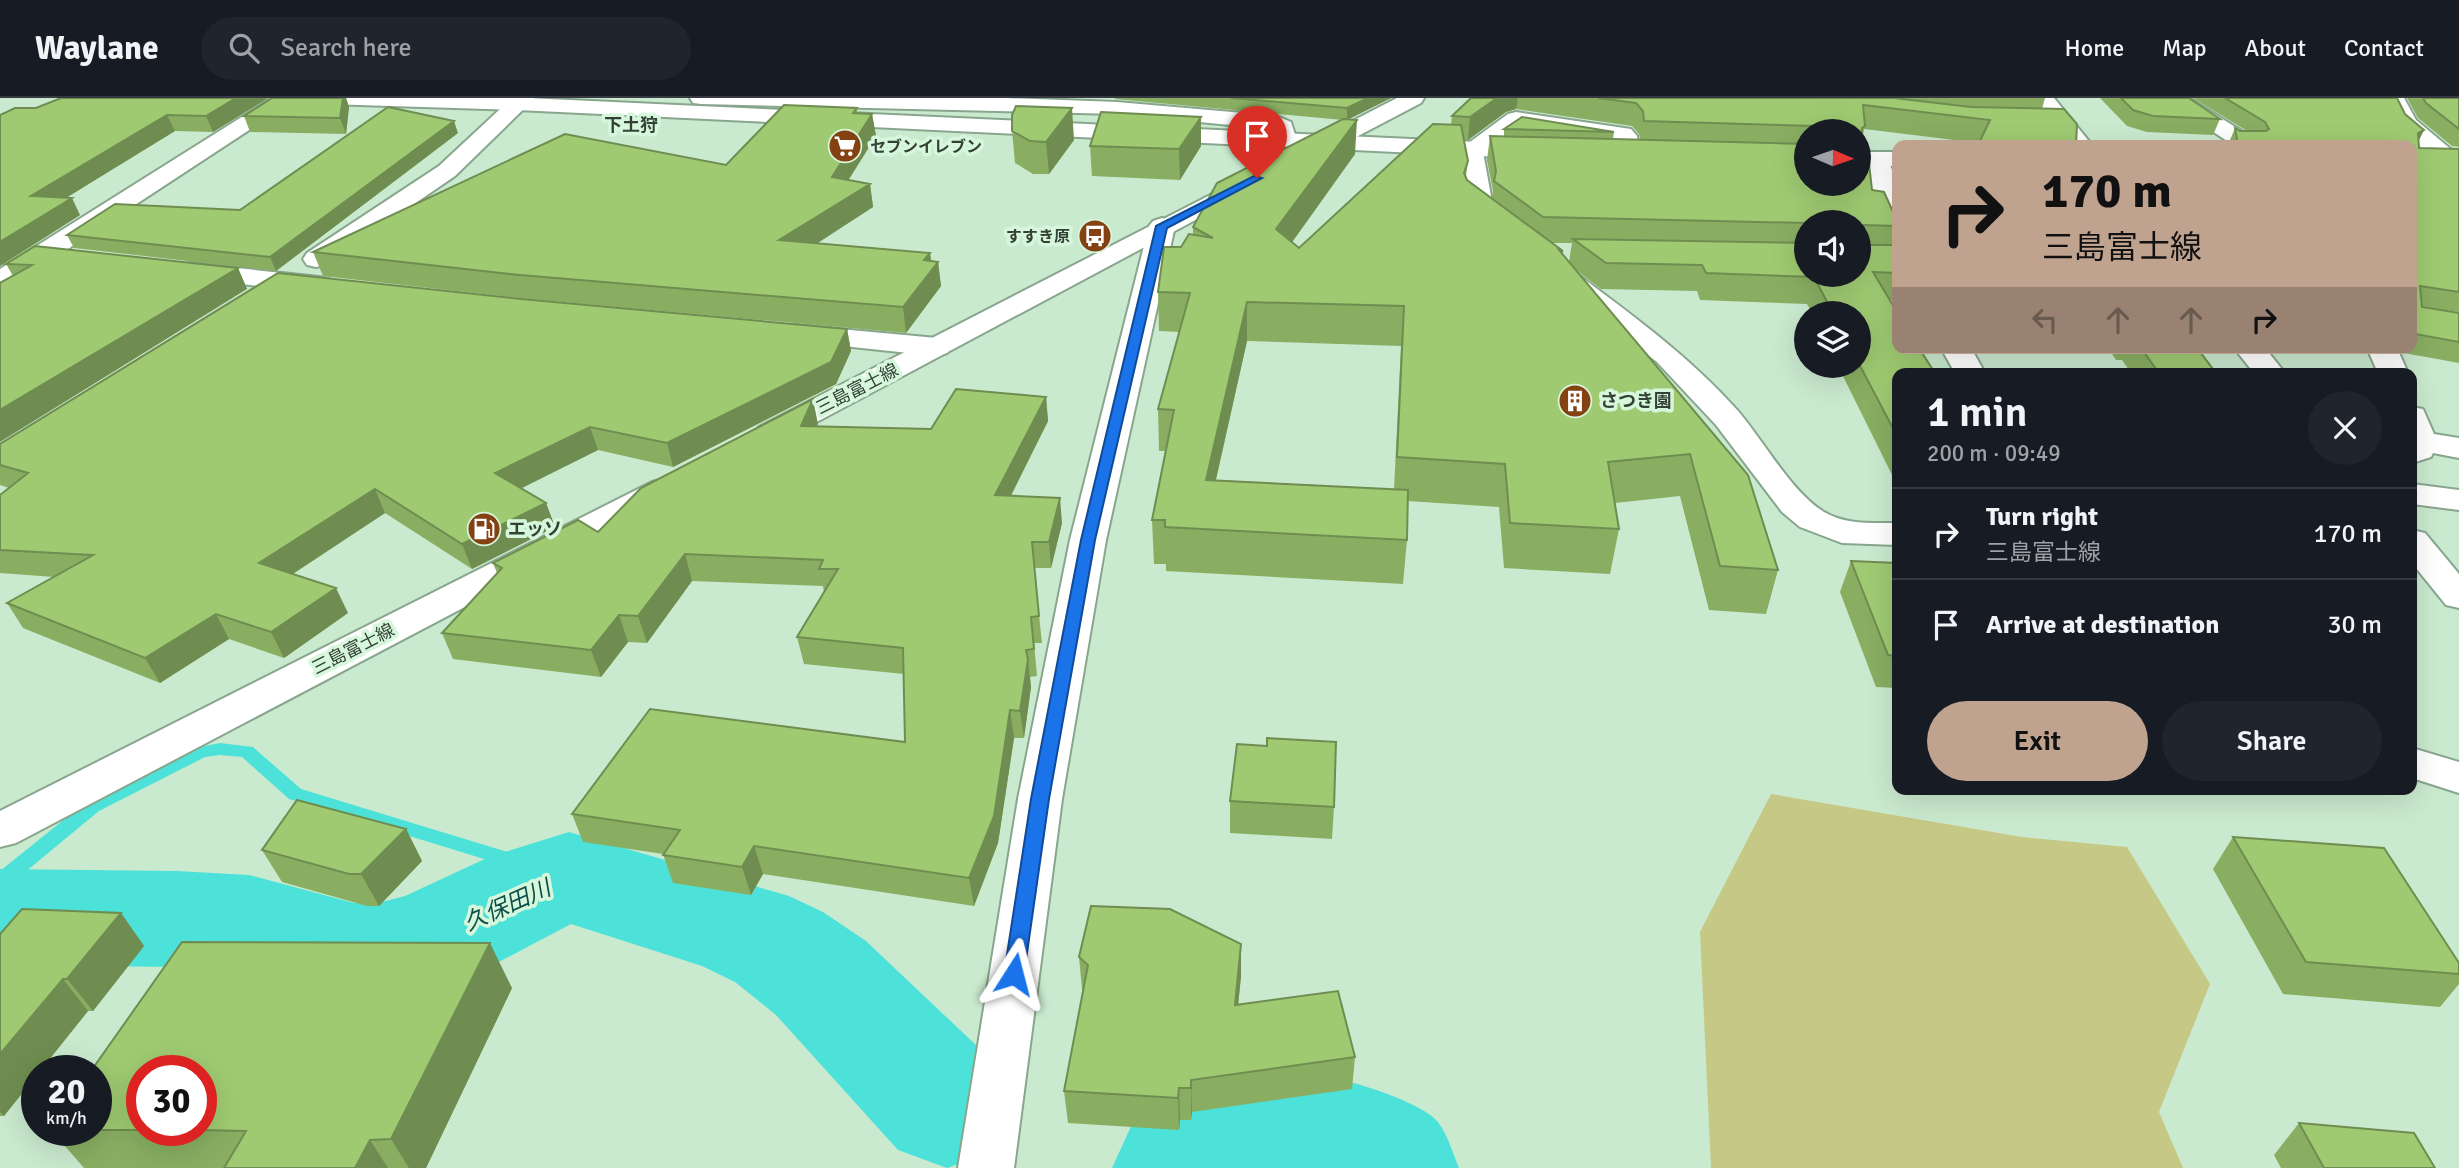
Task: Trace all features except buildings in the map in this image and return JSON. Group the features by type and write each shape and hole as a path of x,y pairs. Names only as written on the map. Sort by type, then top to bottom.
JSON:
{"street":[{"path":"0,281 287,98"},
{"path":"326,98 521,101 1561,153"},
{"path":"701,98 1117,108 1277,123 1283,127 1286,141"},
{"name":"三島富士線","path":"738,450 1162,226 1413,98"},
{"path":"2043,98 2076,140"},
{"path":"2174,98 2240,140"},
{"path":"2393,98 2407,124 2455,158"},
{"path":"250,303 447,171 521,101"},
{"path":"1471,150 1516,119 1523,118 1623,134 1626,136 1626,155"},
{"path":"2034,122 2061,123"},
{"path":"1471,150 1479,196 1475,209 1522,246"},
{"path":"1600,154 1652,156"},
{"path":"2417,156 2455,158"},
{"path":"1877,159 1890,184"},
{"path":"986,1168 1040,799 1088,540 1162,226"},
{"path":"40,255 81,259"},
{"path":"162,268 352,289"},
{"path":"1551,268 1667,356 1727,418 1794,505 1812,520 1842,532 1892,534"},
{"path":"774,332 937,347"},
{"path":"2254,354 2266,368"},
{"path":"2417,438 2459,448"},
{"name":"三島富士線","path":"0,831 689,476"},
{"path":"2417,495 2459,500"},
{"path":"2417,547 2459,597"},
{"path":"2417,765 2459,778"}],"green space":[{"path":"1771,794 2022,837 2127,847 2210,984 2159,1112 2183,1168 1711,1168 1700,932"}],"waterway":[{"path":"0,882 93,806 201,752 220,749 247,751 295,794 569,878"},
{"name":"久保田川","path":"0,917 177,919 249,923 354,953 382,952 432,939 532,890 569,878 745,931 779,947 821,978 947,1107"},
{"name":"久保田川","path":"1184,1168 1321,1140 1352,1146 1387,1168"}],"place":[{"name":"セブンイレブン","path":"845,146"},
{"name":"すすき原","path":"1095,236"},
{"name":"さつき園","path":"1575,401"},
{"name":"エッソ","path":"484,529"}],"district":[{"name":"下土狩","path":"631,125"}],"route":[{"path":"1014,974 1040,799 1088,540 1162,226 1257,178"}]}
